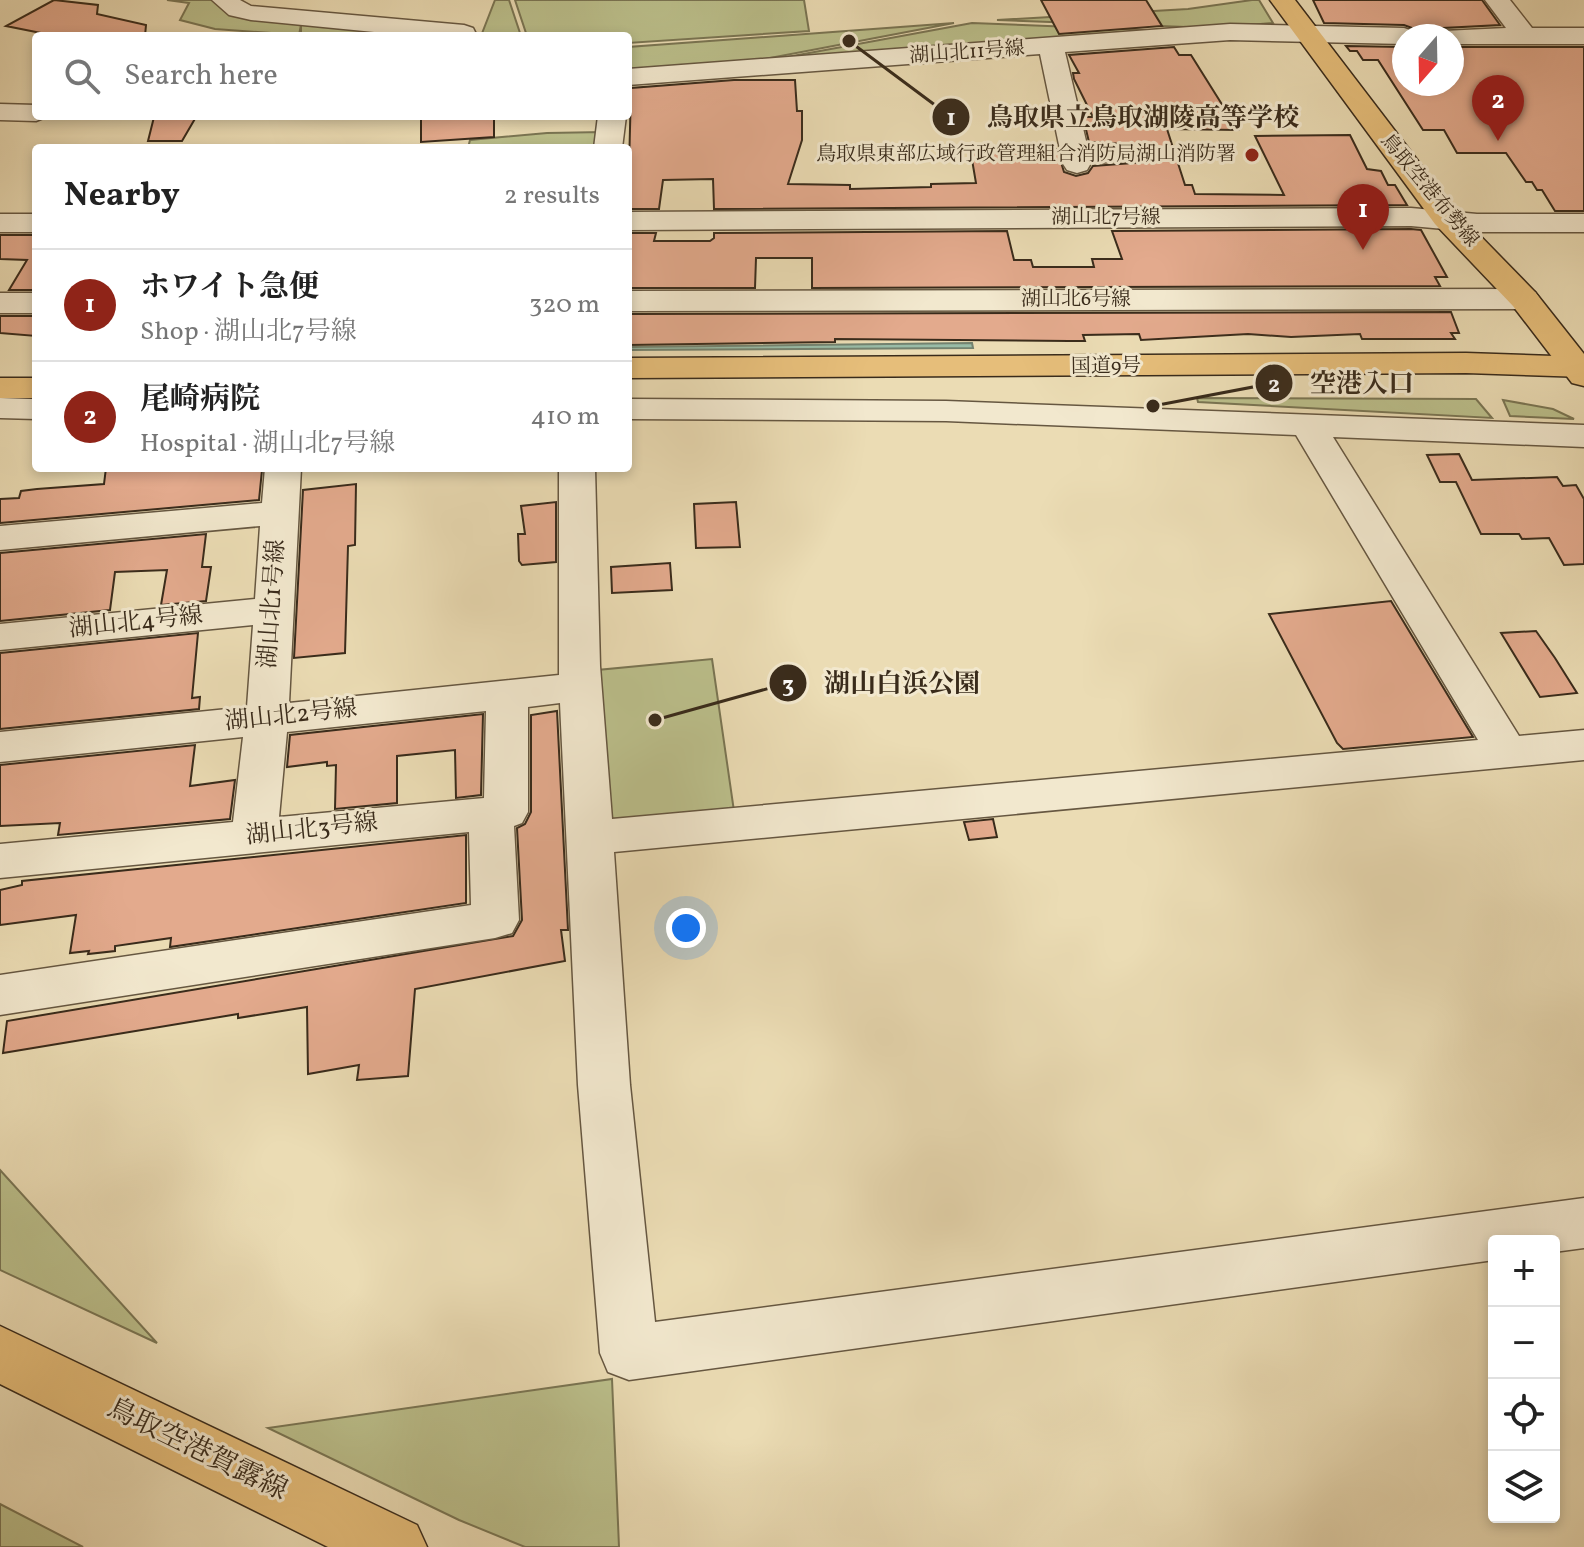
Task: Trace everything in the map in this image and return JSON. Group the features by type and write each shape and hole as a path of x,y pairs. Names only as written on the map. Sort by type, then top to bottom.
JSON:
{"main road":[{"name":"鳥取空港布勢線","path":"1282,0 1446,218 1524,299 1582,376"},
{"name":"国道9号","path":"632,368 1466,363 1582,376"},
{"path":"0,367 32,367"},
{"name":"国道9号","path":"632,389 1582,376"},
{"path":"0,388 32,388"},
{"name":"鳥取空港賀露線","path":"0,1354 395,1547"}],"street":[{"path":"224,0 238,10 251,13 467,27"},
{"path":"1497,0 1525,36"},
{"name":"湖山北11号線","path":"632,77 1230,32 1392,36"},
{"path":"1464,36 1584,36"},
{"path":"1051,46 1076,159 1134,154"},
{"path":"0,112 32,113"},
{"path":"608,144 612,120"},
{"name":"湖山北7号線","path":"632,221 1446,218 1477,223 1584,223"},
{"path":"0,223 32,223"},
{"name":"湖山北6号線","path":"632,301 1524,299"},
{"path":"0,303 32,303"},
{"path":"0,408 32,409"},
{"path":"632,409 946,411 1584,436"},
{"path":"1309,427 1508,753"},
{"name":"湖山北1号線","path":"254,836 267,718 271,610 283,472"},
{"path":"577,472 582,687 604,1085 629,1353 1584,1223"},
{"path":"0,538 279,513"},
{"name":"湖山北4号線","path":"0,637 271,610"},
{"name":"湖山北2号線","path":"0,747 582,687"},
{"path":"0,995 495,920 491,812 506,812 507,694"},
{"path":"591,838 1584,745"},
{"name":"湖山北3号線","path":"0,861 491,812"}],"shaded area":[{"path":"167,0 214,0 221,8 410,32 301,32 301,25 300,32 215,29 180,20 189,3"},
{"path":"495,0 509,0 520,32 483,32"},
{"path":"515,0 804,0 809,31 632,43 632,32 526,32"},
{"path":"1259,0 1273,23 1214,28 997,20 1188,9"},
{"path":"954,23 749,62 632,70 632,47"},
{"path":"972,23 1174,31 771,60"},
{"path":"603,132 602,144 469,144 470,140"},
{"path":"972,343 973,348 632,350 632,347"},
{"path":"1197,398 1476,399 1492,418 1198,402"},
{"path":"1503,400 1553,409 1574,419 1510,416"},
{"path":"712,659 735,818 612,826 587,671"},
{"path":"0,1170 157,1343 0,1270"},
{"path":"612,1379 619,1547 525,1547 459,1520 268,1428"},
{"path":"0,1504 83,1547 0,1547"}],"building":[{"path":"54,0 98,5 97,14 146,25 145,32 36,32 6,26"},
{"path":"1041,0 1146,0 1162,26 1059,34"},
{"path":"1313,0 1482,0 1500,25 1464,27 1464,24 1324,23"},
{"path":"1346,46 1392,47 1392,82 1378,60 1363,60 1357,51 1350,51"},
{"path":"1174,47 1179,55 1191,55 1238,130 1167,129 1185,185 1192,185 1195,194 1284,195 1255,136 1350,135 1367,169 1381,171 1388,185 1395,185 1407,205 714,209 713,179 663,180 659,209 632,209 632,88 734,80 795,80 797,111 802,111 802,140 788,184 850,185 850,189 976,183 970,148 1057,149 1064,172 1076,176 1088,173 1093,166 1146,162 1150,152 1144,145 1089,142 1083,117 1093,117 1074,79 1073,73 1079,73 1069,55"},
{"path":"1464,47 1584,47 1584,211 1555,211 1542,190 1537,190 1532,182 1526,182 1506,153 1457,153 1444,130 1423,130 1401,96 1464,96"},
{"path":"153,120 194,120 182,141 148,141"},
{"path":"421,120 494,120 494,137 421,142"},
{"path":"1421,230 1447,277 1435,277 1440,286 812,288 812,258 756,258 755,288 632,288 632,233 656,233 654,241 710,241 714,233 1007,231 1014,260 1031,260 1033,267 1094,267 1092,259 1122,259 1112,231"},
{"path":"0,235 32,235 32,290 9,290 27,260 0,259"},
{"path":"1451,312 1459,333 1451,333 1455,339 1362,339 1360,334 1291,337 1248,334 1141,340 1139,334 1083,335 1085,341 835,339 835,342 632,345 632,314"},
{"path":"0,316 32,316 32,336 0,333"},
{"path":"1459,454 1472,480 1557,477 1563,486 1576,485 1584,499 1584,564 1564,565 1549,538 1522,539 1519,534 1481,534 1456,482 1440,482 1427,455"},
{"path":"106,472 262,472 259,500 0,523 0,499 19,498 21,491 104,484"},
{"path":"356,484 355,545 348,546 345,653 294,658 303,490"},
{"path":"556,502 556,562 522,565 519,561 518,534 525,534 521,506"},
{"path":"736,502 740,547 696,548 694,504"},
{"path":"206,534 202,567 211,567 206,601 161,605 167,570 115,572 110,610 0,621 0,553"},
{"path":"670,563 672,590 612,593 611,567"},
{"path":"1391,601 1473,737 1343,749 1269,614"},
{"path":"1536,631 1577,693 1540,697 1501,633"},
{"path":"198,633 192,698 200,697 199,709 0,729 0,653"},
{"path":"557,711 568,930 561,930 565,961 415,989 408,1076 357,1080 359,1065 308,1074 307,1007 238,1018 238,1014 3,1053 7,1021 513,936 522,920 517,828 525,824 531,812 531,715"},
{"path":"483,714 481,795 456,798 455,750 397,756 397,803 335,809 336,765 327,766 327,762 287,767 290,735"},
{"path":"195,745 190,786 235,780 230,819 58,835 60,823 0,826 0,765"},
{"path":"993,819 997,837 969,840 964,822"},
{"path":"466,835 466,903 170,947 171,938 115,946 115,951 88,954 89,951 70,953 76,915 0,925 0,890 22,885 22,881"}],"place":[{"name":"鳥取県立鳥取湖陵高等学校","path":"849,41"},
{"name":"尾崎病院","path":"1498,141"},
{"name":"鳥取県東部広域行政管理組合消防局湖山消防署","path":"1252,155"},
{"name":"ホワイト急便","path":"1363,250"},
{"name":"空港入口","path":"1153,406"},
{"name":"湖山白浜公園","path":"655,720"}]}
